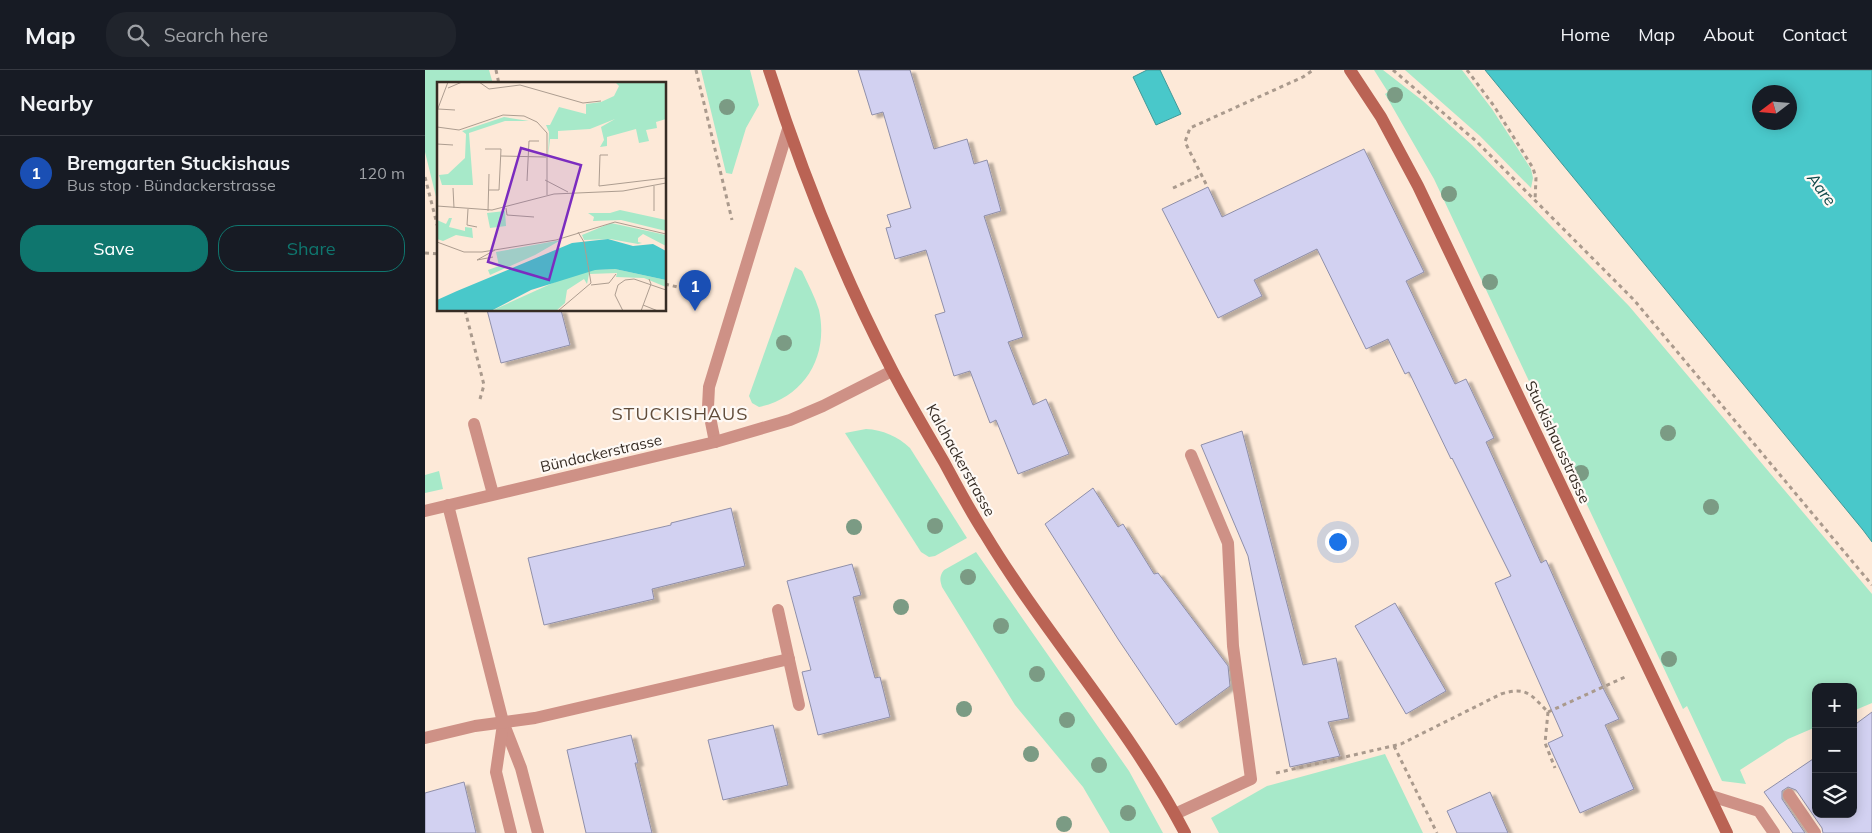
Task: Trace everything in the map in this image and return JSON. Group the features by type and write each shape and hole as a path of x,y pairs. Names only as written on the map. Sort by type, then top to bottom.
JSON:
{"street":[{"name":"Kalchackerstrasse","path":"769,70 788,129 855,293 892,371 985,535 1035,609 1114,719 1175,814 1185,833"},
{"name":"Stuckishausstrasse","path":"1349,70 1381,117 1418,186 1711,796 1727,833"},
{"path":"715,442 707,398 709,387 788,129"},
{"name":"Bündackerstrasse","path":"425,511 715,442 802,416 892,371"},
{"path":"473,424 493,494"},
{"path":"1175,814 1251,779 1233,646 1228,543 1191,455"},
{"path":"448,505 503,722 521,768 538,833"},
{"path":"778,610 799,705"},
{"path":"425,738 475,726 535,718 789,659"},
{"path":"503,722 496,772 511,833"},
{"path":"1789,795 1815,833"},
{"path":"1711,796 1759,811 1775,833"}],"path":[{"path":"696,70 733,224"},
{"path":"1206,184 1185,142 1190,128 1303,77 1313,70"},
{"path":"1393,70 1475,141 1634,300 1872,585"},
{"path":"1467,70 1494,106 1533,168 1536,178 1535,202"},
{"path":"1173,188 1201,175"},
{"path":"425,177 437,224"},
{"path":"666,284 735,301"},
{"path":"465,311 484,385 473,424"},
{"path":"1548,712 1648,667"},
{"path":"1251,779 1401,744 1501,694 1515,689 1528,692 1548,712"},
{"path":"1548,712 1545,743 1555,768"},
{"path":"1395,746 1437,833"}],"green space":[{"path":"425,70 489,70 492,82 437,82 437,201 425,152"},
{"path":"701,70 750,70 759,105 746,128 732,174 726,173"},
{"path":"1374,70 1383,70 1423,101 1472,145 1629,306 1872,594 1872,703 1857,709 1857,683 1812,683 1812,729 1788,739 1740,770 1746,784 1722,781 1687,706 1683,709 1434,179 1385,94 1388,92"},
{"path":"1405,70 1462,70 1492,109 1531,169 1533,178 1531,188 1480,136"},
{"path":"795,267 802,271 819,310 821,327 817,358 801,384 775,402 759,407 752,403 749,396"},
{"path":"866,429 889,434 910,448 967,538 935,556 929,557 921,552 845,433"},
{"path":"439,471 443,489 425,493 425,475"},
{"path":"976,552 1129,771 1163,833 1110,833 1083,787 1015,705 941,585 941,576 944,570"},
{"path":"1385,754 1423,833 1219,833 1211,818 1267,786"}],"water":[{"path":"1147,70 1160,70 1181,114 1156,125 1133,77"},
{"name":"Aare","path":"1485,70 1872,70 1872,542 1863,530"}],"building":[{"path":"858,70 910,70 934,149 967,139 974,164 987,160 1001,211 984,216 1023,337 1008,342 1033,405 1046,399 1069,454 1018,474 996,420 990,423 970,371 954,376 935,315 945,312 926,250 895,259 886,228 891,227 887,215 911,208 883,112 872,115"},
{"path":"1364,149 1424,272 1406,281 1455,384 1466,379 1494,438 1486,442 1541,563 1546,560 1604,690 1619,719 1605,725 1634,789 1580,813 1548,743 1563,736 1495,583 1511,576 1409,372 1405,374 1388,339 1366,349 1317,249 1254,280 1262,296 1218,318 1162,209 1208,187 1222,217"},
{"path":"487,311 561,311 570,345 501,363"},
{"path":"1242,431 1303,665 1336,658 1349,718 1328,722 1340,756 1290,767 1248,556 1201,445"},
{"path":"1093,488 1118,527 1123,524 1154,574 1158,573 1228,666 1230,686 1176,725 1118,639 1045,524"},
{"path":"731,508 745,566 652,589 654,599 544,625 528,558 671,525 671,523"},
{"path":"852,564 861,595 853,597 875,678 880,677 890,717 818,735 802,672 811,670 787,581"},
{"path":"1395,603 1446,691 1406,714 1355,626"},
{"path":"1872,712 1872,833 1823,833 1815,818 1857,818 1857,723"},
{"path":"773,725 788,785 723,800 708,740"},
{"path":"631,735 638,763 635,763 652,833 586,833 567,750"},
{"path":"1812,760 1812,813 1796,790 1788,787 1782,791 1782,799 1805,833 1793,833 1764,792"},
{"path":"464,782 476,833 425,833 425,793"},
{"path":"1490,792 1508,833 1457,833 1447,811"}],"place":[{"name":"Bremgarten Stuckishaus","path":"695,311"}],"district":[{"name":"STUCKISHAUS","path":"680,413"}]}
